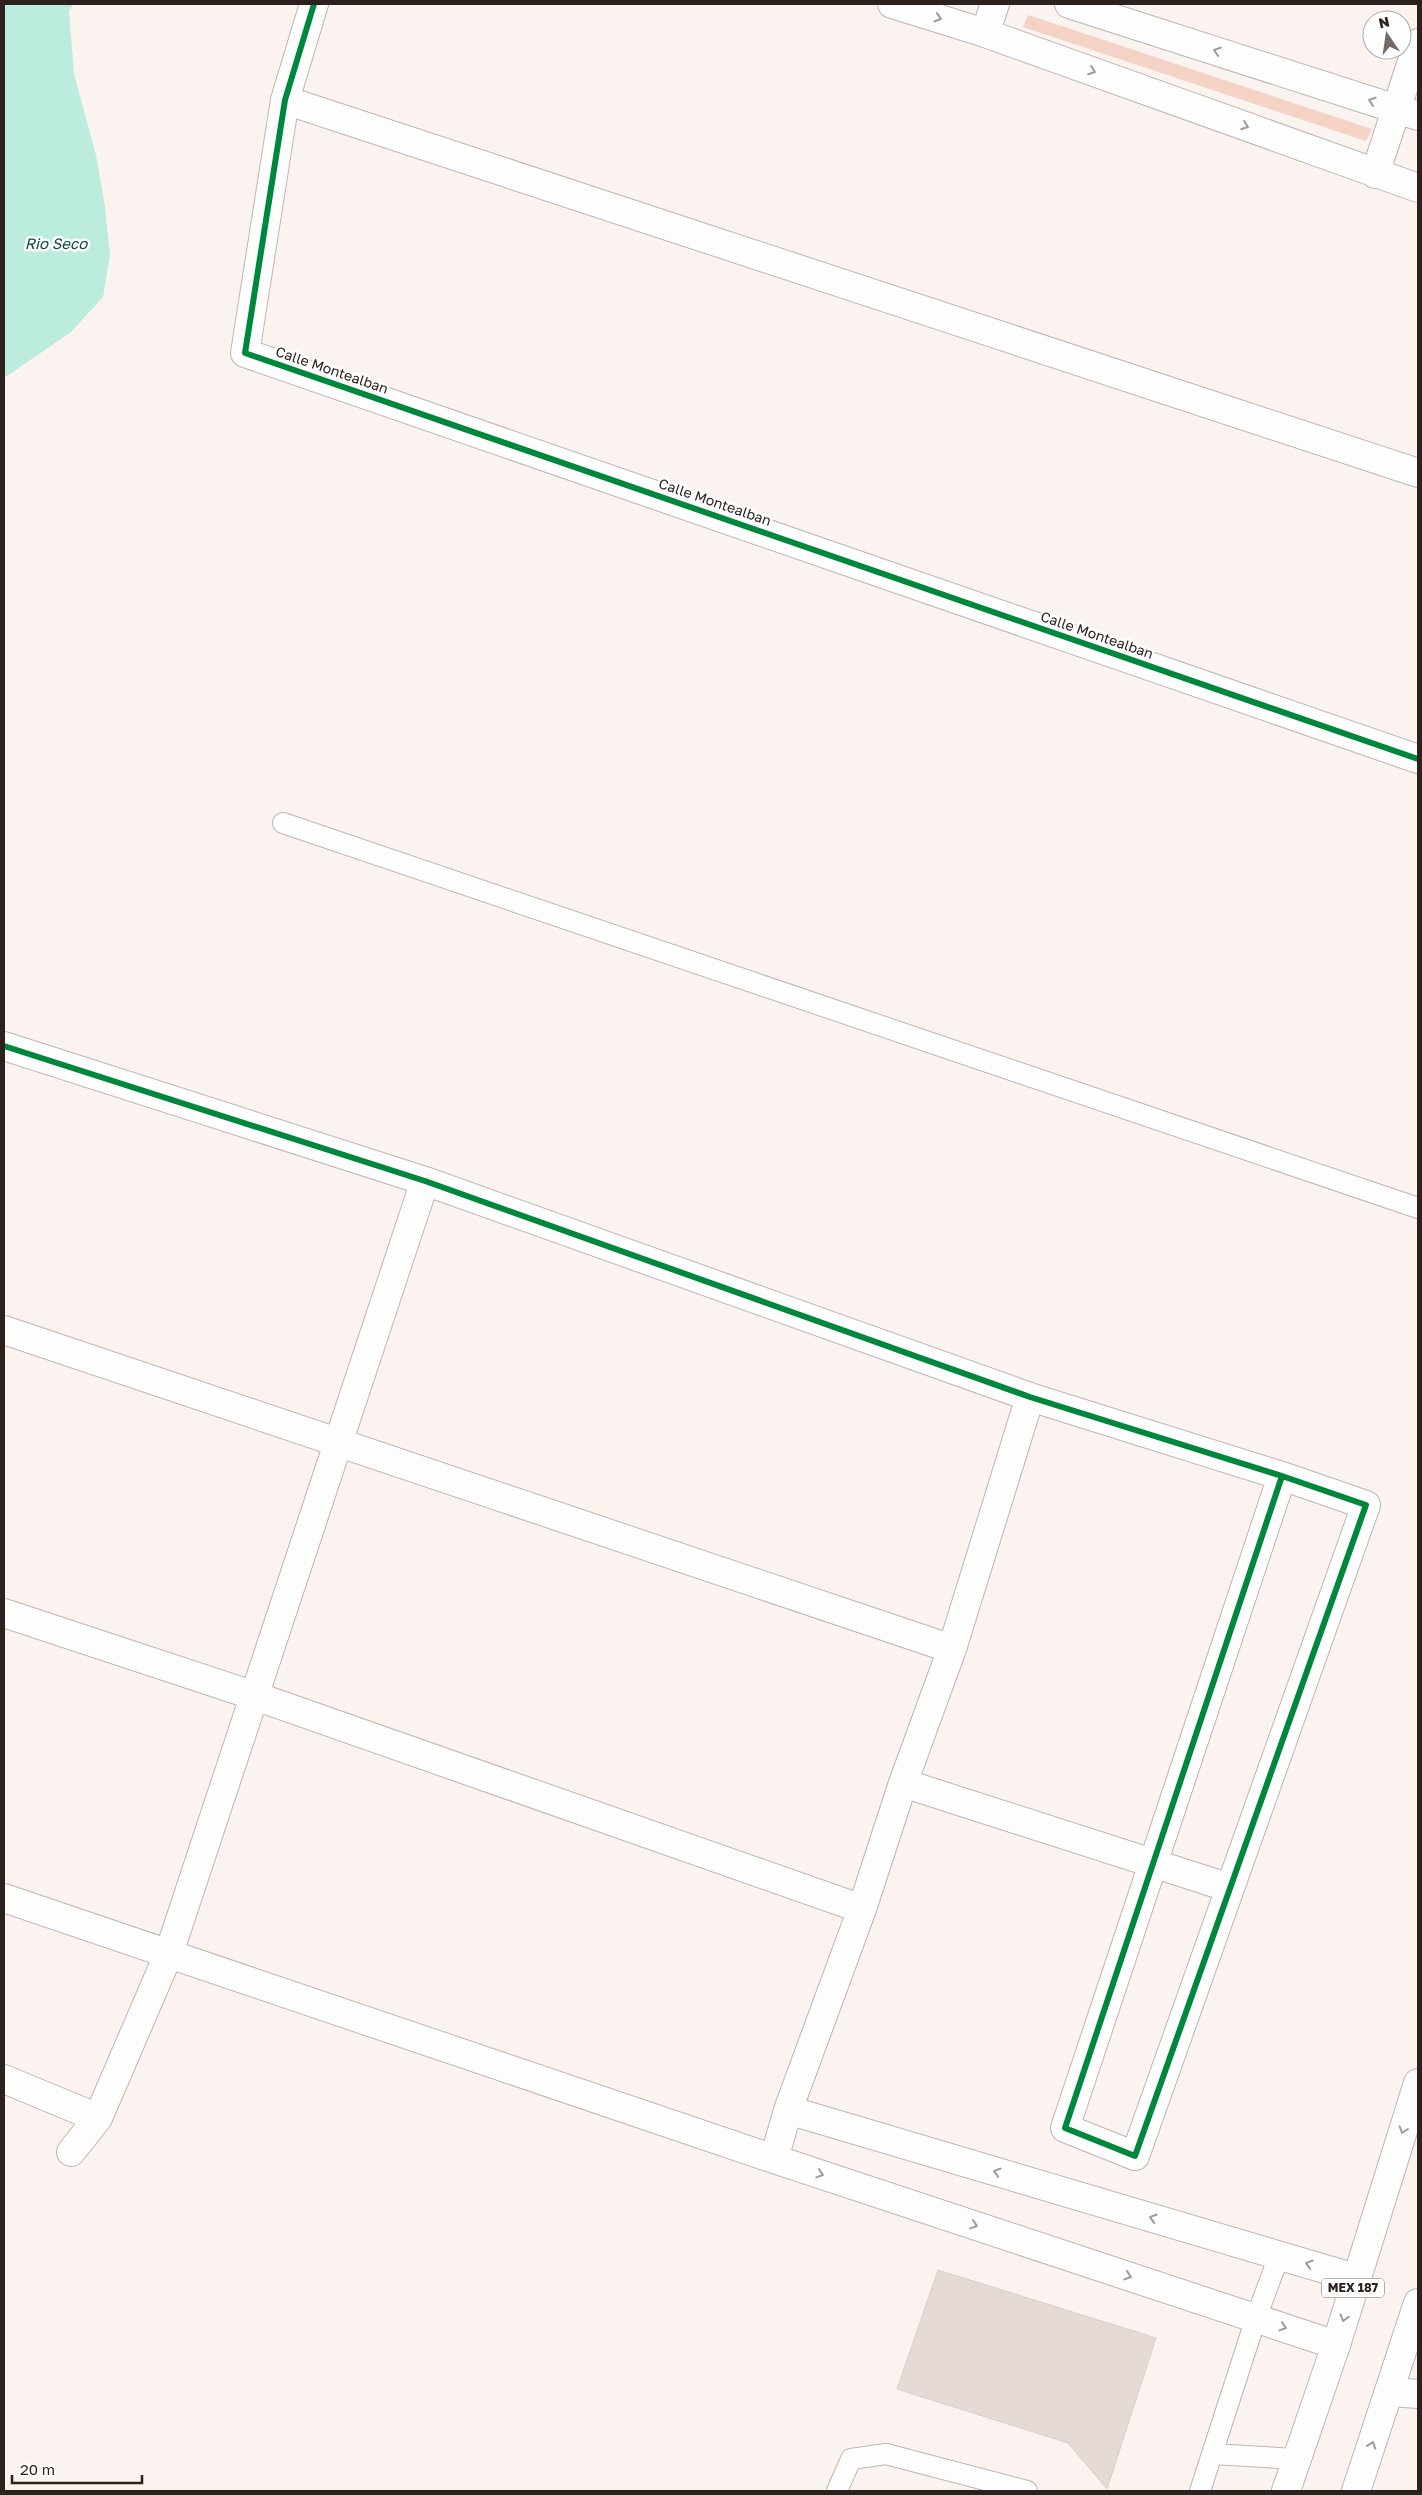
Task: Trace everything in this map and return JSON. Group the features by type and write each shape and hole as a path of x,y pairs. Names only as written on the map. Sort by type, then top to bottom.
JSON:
{"street":[{"path":"314,4 285,100 1418,473"},
{"path":"892,4 985,32 1418,188"},
{"path":"985,32 995,4"},
{"path":"1069,4 1408,113"},
{"path":"1375,174 1408,113 1418,43"},
{"name":"Calle Montealban","path":"285,100 245,353 1418,759"},
{"path":"4,1046 425,1181 1030,1396 1282,1476 1366,1505 1135,2156 1065,2128 1151,1864 1282,1476"},
{"path":"71,2152 98,2118 169,1953 425,1181"},
{"path":"4,1330 952,1649"},
{"path":"774,2159 788,2110 862,1909 904,1783 952,1649 1030,1396"},
{"path":"4,1614 255,1696 862,1909"},
{"path":"904,1783 1230,1888"},
{"path":"4,1898 774,2159 1336,2345"},
{"path":"4,2079 98,2118"},
{"name":"MEX 187","path":"1286,2491 1336,2345 1355,2278 1418,2083"},
{"path":"788,2110 1355,2278"},
{"path":"1356,2491 1391,2392 1418,2304"},
{"path":"1391,2392 1418,2394"}],"lane":[{"path":"283,823 1418,1208"},
{"path":"1200,2491 1256,2318 1279,2256"},
{"path":"837,2491 851,2459 886,2454 1027,2491"},
{"path":"1212,2454 1296,2459"}],"shaded area":[{"path":"1028,15 1372,129 1366,141 1023,27"}],"water":[{"name":"Rio Seco","path":"4,4 73,4 69,11 74,74 96,155 105,207 110,255 103,297 71,332 4,378"}],"building":[{"path":"938,2270 1156,2338 1107,2489 1068,2443 897,2389"}],"cycle path":[{"path":"314,4 285,100 245,353 1418,759"},
{"path":"4,1046 425,1181 1030,1397 1282,1476 1366,1505 1135,2156 1065,2128 1282,1476"}]}
